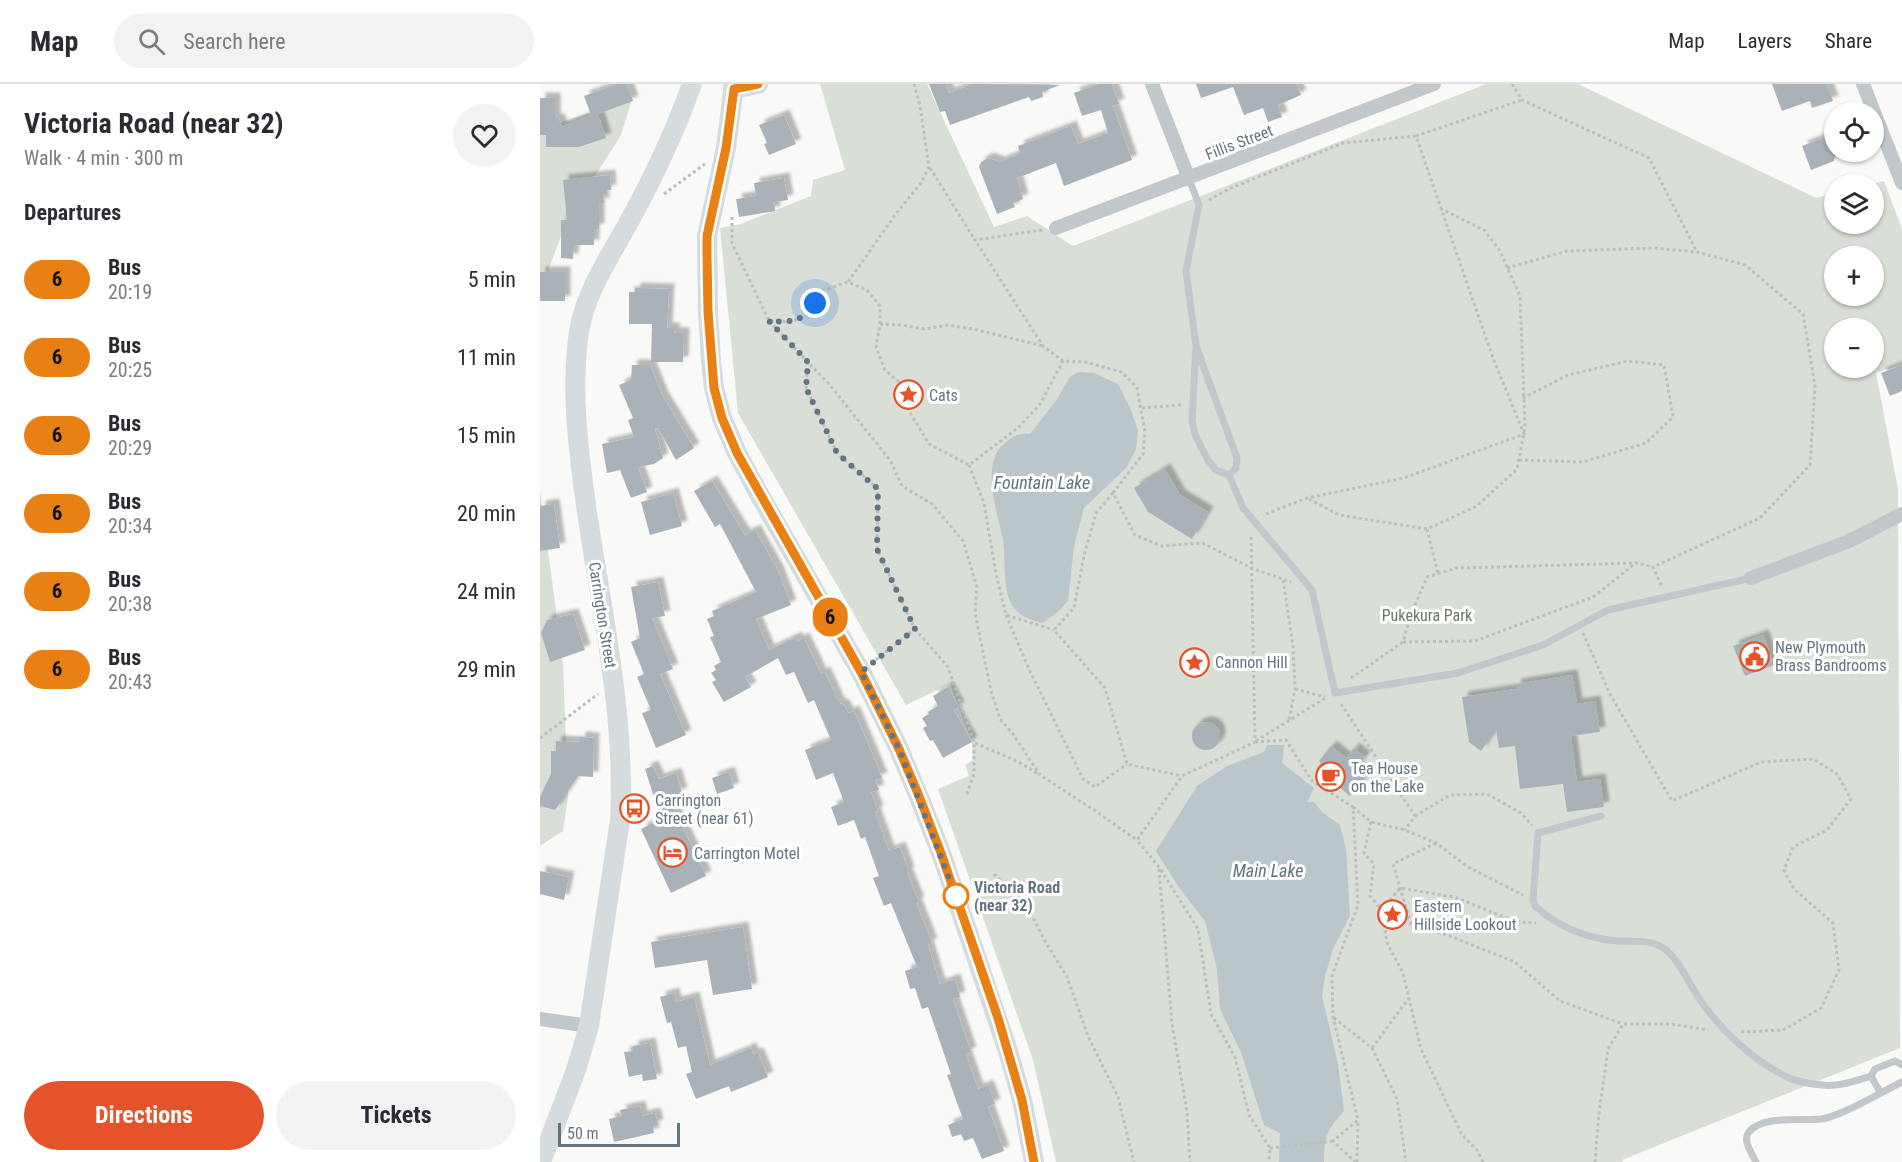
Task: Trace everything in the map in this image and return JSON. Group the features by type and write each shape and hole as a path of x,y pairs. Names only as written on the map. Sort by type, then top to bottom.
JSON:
{"street":[{"name":"Carrington Street","path":"543,1151 576,1070 589,1026 620,820 622,768 613,683 578,435 579,331 594,285 664,155 692,84"},
{"path":"758,84 734,86 726,148 707,236 708,312 714,388 722,418 737,453 861,672 899,749 941,853 1008,1051 1022,1100 1034,1162"},
{"path":"1152,84 1189,179"},
{"name":"Fillis Street","path":"1056,228 1434,84"},
{"path":"1863,84 1902,183"},
{"path":"1751,578 1846,542 1902,514"},
{"path":"540,1019 589,1026"}],"lane":[{"path":"1189,179 1199,205 1186,271 1196,346 1192,421 1201,448 1216,470 1229,475 1238,499 1251,519 1312,590 1331,695 1458,673 1543,645 1608,610 1751,578"},
{"path":"1196,346 1237,458 1236,468 1229,475"},
{"path":"1601,816 1538,833 1533,900 1540,912 1562,925 1591,937 1653,943 1665,949 1674,959 1698,998 1727,1033 1788,1078 1824,1086 1843,1085 1871,1076 1875,1068 1895,1061 1902,1065"},
{"path":"1871,1076 1880,1092"},
{"path":"1756,1162 1746,1140 1747,1134 1755,1126 1769,1121 1830,1118 1902,1082"}],"path":[{"path":"914,84 920,106 929,167 1042,346"},
{"path":"1512,84 1522,100 1649,158 1697,252"},
{"path":"1199,205 1231,188 1343,143 1416,136 1522,100"},
{"path":"1416,136 1493,358 1524,434"},
{"path":"656,201 726,148"},
{"path":"769,321 791,322 807,315 822,291 848,282 895,215 921,183 929,167"},
{"path":"1307,498 1339,515 1427,529 1477,506 1517,469 1524,434 1520,296 1500,251 1484,230 1441,208"},
{"path":"732,217 732,243 769,321 829,384 890,460 902,486 932,504 963,541 976,587 975,613 991,691 1000,719 1013,734 1040,776"},
{"path":"975,240 1056,228"},
{"path":"1403,642 1410,617 1427,577 1457,568 1637,563 1653,567 1760,518 1810,465 1815,386 1803,314 1745,265 1697,252 1654,248 1567,251 1507,268"},
{"path":"848,282 867,290 880,306 876,347 885,370 899,382 906,406 929,444 969,465 984,503 996,574 1006,615 1028,667 1083,779 1095,787 1127,764 1182,776"},
{"path":"880,324 924,329 948,325 978,330 1042,346 1063,361 1085,362 1122,372 1137,388 1145,432 1143,454 1096,513 1084,556 1074,608 1054,630"},
{"path":"969,465 1019,427 1040,404 1063,361"},
{"path":"1519,460 1584,462 1646,443 1673,417 1664,365 1628,361 1568,375 1523,398"},
{"path":"808,362 806,388 837,453 878,489 877,549 915,629 948,667 974,743 974,774 966,796"},
{"path":"1142,408 1193,405"},
{"path":"1255,742 1251,519 1307,498 1404,478 1524,434"},
{"path":"1113,493 1135,535 1162,546 1203,543 1251,568 1312,590"},
{"path":"1427,529 1438,574"},
{"path":"1137,840 1182,776 1255,742 1331,695 1354,675 1403,642 1475,642 1593,597 1637,563"},
{"path":"1653,567 1666,597"},
{"path":"1284,579 1293,646 1295,689 1288,721"},
{"path":"1006,615 1054,630 1105,688 1127,764"},
{"path":"1436,843 1393,864 1411,924 1447,935 1515,962 1560,1001 1623,1024 1671,1024 1727,1033 1783,1030 1821,1008 1839,970 1833,923 1794,889 1784,870 1793,847 1827,830 1851,799 1838,774 1813,759 1761,762 1672,801 1610,694 1579,625"},
{"path":"861,672 915,629"},
{"path":"540,738 613,683"},
{"path":"1295,689 1331,695 1415,816"},
{"path":"1255,742 1286,740 1312,781 1353,807 1371,822 1405,830 1436,843 1468,867 1533,900"},
{"path":"974,743 1001,756 1020,761 1094,810 1137,840 1159,867 1198,929 1211,1014 1234,1057 1249,1114 1270,1148 1269,1162"},
{"path":"1405,830 1415,816 1450,795 1487,794 1521,813 1538,833"},
{"path":"1353,807 1358,904 1332,976 1333,1017 1358,1120 1356,1162"},
{"path":"1371,822 1365,853 1374,864 1370,896 1382,910 1387,943 1403,973 1421,1049 1462,1135 1477,1150 1483,1162"},
{"path":"1159,867 1172,1024 1187,1112 1190,1162"},
{"path":"994,874 1026,904 1067,977 1088,1036 1118,1097 1134,1162"},
{"path":"1382,910 1400,888"},
{"path":"1400,888 1454,897 1517,922 1562,925"},
{"path":"1372,1048 1409,998"},
{"path":"1333,1017 1372,1048 1397,1099 1406,1162"},
{"path":"1595,1162 1608,1049 1623,1024"},
{"path":"1270,1148 1334,1141 1358,1120"},
{"path":"1334,1141 1356,1162"}],"green space":[{"name":"Pukekura Park","path":"820,84 927,84 994,227 1027,216 1073,246 1486,84 1578,84 1816,198 1824,196 1824,234 1884,234 1884,181 1902,229 1902,364 1884,370 1884,318 1824,318 1824,378 1877,378 1898,489 1900,1048 1622,1160 1623,1162 1056,1162 1033,1060 938,789 969,776 965,765 973,760 972,742 950,684 906,705 738,413 720,228 741,224 811,196 813,180 845,170"},
{"path":"632,99 621,135 567,220 540,292 540,129"},
{"path":"540,490 563,664 568,797 563,831 540,846"}],"water":[{"name":"Fountain Lake","path":"1078,372 1094,373 1118,384 1138,431 1136,449 1127,467 1084,508 1074,546 1068,601 1057,613 1042,623 1020,614 1010,602 1005,575 1003,540 992,489 993,463 997,452 1013,437 1030,434 1055,402 1070,377"},
{"name":"Main Lake","path":"1267,745 1284,745 1282,763 1314,788 1307,802 1314,802 1323,813 1340,825 1346,849 1350,916 1333,949 1322,996 1338,1064 1344,1111 1328,1134 1324,1162 1279,1162 1280,1133 1264,1125 1241,1052 1220,1009 1217,969 1205,921 1180,889 1156,851 1197,786 1227,766 1264,752"}],"building":[{"path":"617,84 627,84 633,101 598,114 606,138 579,147 546,147 546,135 540,135 540,98 555,98 555,119 559,119 562,127 591,115 584,96"},
{"path":"929,84 946,84 949,93 973,84 1060,85 1042,92 1043,97 1031,101 1029,97 950,125 945,111 940,112"},
{"path":"1099,84 1112,84 1119,104 1113,106 1132,160 1064,186 1056,163 1017,178 1023,199 1013,203 1015,207 997,214 979,167 981,162 988,158 1000,162 1020,153 1018,146 1071,126 1078,144 1108,133 1101,110 1082,116 1074,93"},
{"path":"1196,84 1296,84 1301,95 1278,105 1282,117 1268,122 1263,108 1244,115 1233,87 1201,98"},
{"path":"1772,84 1827,84 1833,101 1824,102 1812,108 1810,101 1782,111"},
{"path":"784,115 796,144 769,155 764,144 767,143 759,125"},
{"path":"1824,138 1824,162 1831,162 1811,170 1802,146"},
{"path":"610,175 611,190 606,190 606,194 603,194 604,203 599,203 599,229 594,229 594,245 574,245 573,259 561,258 561,220 567,220 563,180"},
{"path":"784,178 788,200 774,202 775,211 739,217 736,199 756,196 754,183"},
{"path":"540,272 565,272 565,301 540,301"},
{"path":"635,288 669,289 667,328 675,328 674,333 684,333 683,362 651,362 652,324 629,324 629,292 635,292"},
{"path":"632,365 650,365 663,397 694,448 676,460 658,428 655,429 663,458 654,464 638,467 647,492 631,498 620,470 607,473 602,444 634,437 628,420 633,418 619,385 631,380"},
{"path":"1902,365 1902,391 1890,396 1883,378 1884,372"},
{"path":"1165,469 1180,495 1208,512 1192,539 1148,512 1134,488"},
{"path":"712,481 745,535 755,530 778,571 791,605 756,619 769,650 796,637 798,641 804,638 821,674 825,672 839,703 844,705 848,713 854,711 882,778 875,780 879,790 871,792 878,811 875,812 889,851 900,847 909,872 907,873 919,902 916,903 932,943 928,945 940,984 955,979 960,997 953,999 971,1052 966,1054 978,1089 988,1085 995,1104 988,1107 1004,1151 982,1159 973,1138 964,1141 961,1134 952,1137 948,1125 963,1119 947,1075 951,1074 928,1007 922,1009 915,988 910,989 905,971 917,967 891,903 884,906 873,878 879,876 865,837 861,839 854,820 838,826 831,807 844,802 833,773 816,780 805,750 831,740 814,700 808,703 794,672 786,675 778,658 745,677 751,687 724,702 712,682 716,680 711,673 716,670 714,666 721,662 710,637 714,636 707,619 714,616 712,611 756,592 720,524 715,527 694,491"},
{"path":"673,493 682,526 650,535 641,502"},
{"path":"554,504 560,548 540,551 540,506"},
{"path":"658,582 665,616 652,618 673,669 660,674 686,735 656,748 642,713 651,710 637,677 644,674 631,642 640,638 631,587"},
{"path":"573,614 585,650 550,662 541,633 547,620"},
{"name":"New Plymouth Brass Bandrooms","path":"1763,635 1774,665 1745,676 1733,646"},
{"path":"1572,675 1577,704 1595,701 1600,732 1571,736 1577,782 1600,779 1604,807 1567,812 1563,784 1520,789 1515,746 1499,748 1496,729 1481,751 1469,742 1462,697 1516,689 1516,684"},
{"path":"948,687 959,707 954,710 972,742 943,758 923,728 927,726 922,718 938,706 933,696"},
{"path":"1206,722 1216,726 1220,736 1216,746 1206,750 1196,746 1192,736 1196,726"},
{"path":"580,737 594,738 593,777 578,776 555,810 540,806 540,797 551,774 551,751 556,751 556,741 580,742"},
{"path":"1331,746 1346,758 1354,748 1365,757 1357,766 1367,775 1350,796 1317,768 1321,763 1319,761"},
{"name":"Carrington Motel","path":"653,766 659,779 676,773 682,793 668,797 706,876 671,893 641,829 661,819 645,769"},
{"path":"729,772 734,788 717,794 712,778"},
{"path":"540,871 569,877 564,900 540,894"},
{"path":"743,927 752,989 713,995 707,960 655,968 651,942"},
{"path":"674,993 676,1002 694,997 710,1065 751,1048 753,1054 758,1053 768,1077 731,1092 729,1086 696,1099 686,1074 692,1072 686,1046 678,1048 671,1022 667,1023 660,997"},
{"path":"650,1043 657,1079 643,1081 642,1074 629,1077 624,1052 633,1051 633,1046"},
{"path":"640,1106 642,1116 655,1113 658,1125 653,1126 654,1133 614,1142 609,1119 622,1116 620,1110"}],"bus line":[{"name":"6","path":"758,84 734,89 726,148 707,236 708,312 714,388 722,418 737,453 861,672 919,796 998,1018 1022,1100 1034,1162"}],"place":[{"name":"Cats","path":"908,395"},
{"name":"New Plymouth Brass Bandrooms","path":"1754,656"},
{"name":"Cannon Hill","path":"1194,662"},
{"name":"Tea House on the Lake","path":"1330,777"},
{"name":"Carrington Street (near 61)","path":"634,809"},
{"name":"Carrington Motel","path":"673,853"},
{"name":"Victoria Road (near 32)","path":"956,896"},
{"name":"Eastern Hillside Lookout","path":"1393,915"}],"route":[{"path":"815,303 807,315 791,322 769,321 808,362 806,388 837,453 878,489 877,549 915,629 861,672 899,749 956,896"}]}
